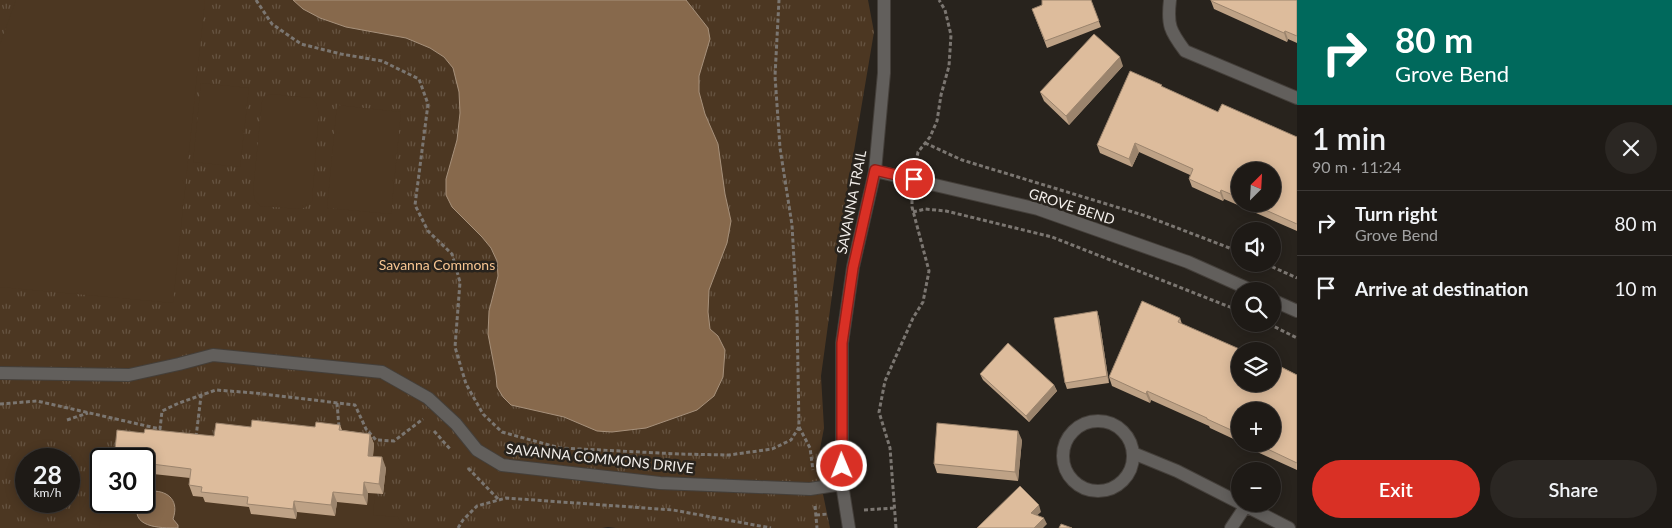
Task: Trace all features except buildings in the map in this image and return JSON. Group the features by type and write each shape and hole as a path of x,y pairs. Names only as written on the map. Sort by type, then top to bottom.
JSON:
{"street":[{"name":"SAVANNA TRAIL","path":"849,528 842,484 842,343 853,268 875,170 884,73 884,0"},
{"path":"1170,0 1168,18 1174,37 1185,51 1297,98"},
{"name":"GROVE BEND","path":"875,170 1038,209 1188,262 1233,282"},
{"path":"1281,304 1297,311"},
{"name":"SAVANNA COMMONS DRIVE","path":"0,373 129,375 213,355 382,372 428,398 456,424 477,450 502,465 668,483 810,489 842,484"},
{"path":"1094,420 1106,421 1116,425 1130,442 1133,453 1132,464 1128,474 1121,483 1101,491 1090,491 1079,486 1064,469 1062,459 1067,437 1074,429 1094,420"},
{"path":"1133,453 1177,471 1231,500"},
{"path":"1231,528 1242,512"},
{"path":"1255,512 1289,528"}],"path":[{"path":"256,0 272,24 300,44 382,61 419,80 428,104 415,205 428,231 452,254 460,282 455,347 466,384 483,414 502,432 560,448 729,455 772,449 791,440 799,426 797,314 792,226 780,148 775,76 779,0"},
{"path":"896,528 890,448 880,412 886,381 913,318 923,302 929,271 912,207 918,152 930,137 937,121 941,95 949,66 950,35 945,10 939,0"},
{"path":"925,143 962,160 1146,216 1231,249"},
{"path":"913,212 925,209 946,211 1052,237 1231,307"},
{"path":"1281,271 1297,278"},
{"path":"1281,330 1297,338"},
{"path":"0,404 37,401 160,429 162,411 179,403 216,390 255,393 355,405 366,429 376,440 394,441 424,418 451,450"},
{"path":"196,442 201,396"},
{"path":"337,403 340,423 339,430"},
{"path":"68,420 88,412"},
{"path":"364,434 372,435"},
{"path":"462,462 499,500"},
{"path":"458,528 477,506 506,498 673,510 771,528"}],"green space":[{"name":"Savanna Commons","path":"0,0 868,0 874,32 842,222 821,376 824,428 817,465 830,528 0,528"},
{"path":"16,0 205,0 173,303 0,287 0,44"},
{"path":"201,83 249,88 240,167 193,162"},
{"path":"271,94 311,98 316,103 319,112 312,201 306,207 300,209 260,206 255,200 253,191 262,102 265,96"},
{"path":"337,105 401,112 391,214 327,208"},
{"path":"188,451 194,496 298,506 335,516 337,502 367,505 368,493 375,493 373,515 398,517 404,528 99,528 105,513 155,513 155,474 185,478"}],"shaded area":[{"path":"293,0 686,0 708,28 710,39 699,76 699,92 705,114 718,144 731,221 727,243 709,290 708,312 710,329 718,336 725,350 723,377 714,396 697,410 646,428 612,432 597,431 564,417 511,405 497,387 488,334 489,311 498,276 497,261 491,248 452,207 446,195 446,179 457,140 460,113 459,92 453,68 444,57 430,48 406,38 346,27 320,18 303,9"},
{"path":"155,492 164,493 174,503 175,513 173,519 178,528 155,527 148,525 138,517 137,513 155,513"}],"route":[{"path":"842,466 842,343 853,268 875,170 914,179"}]}
